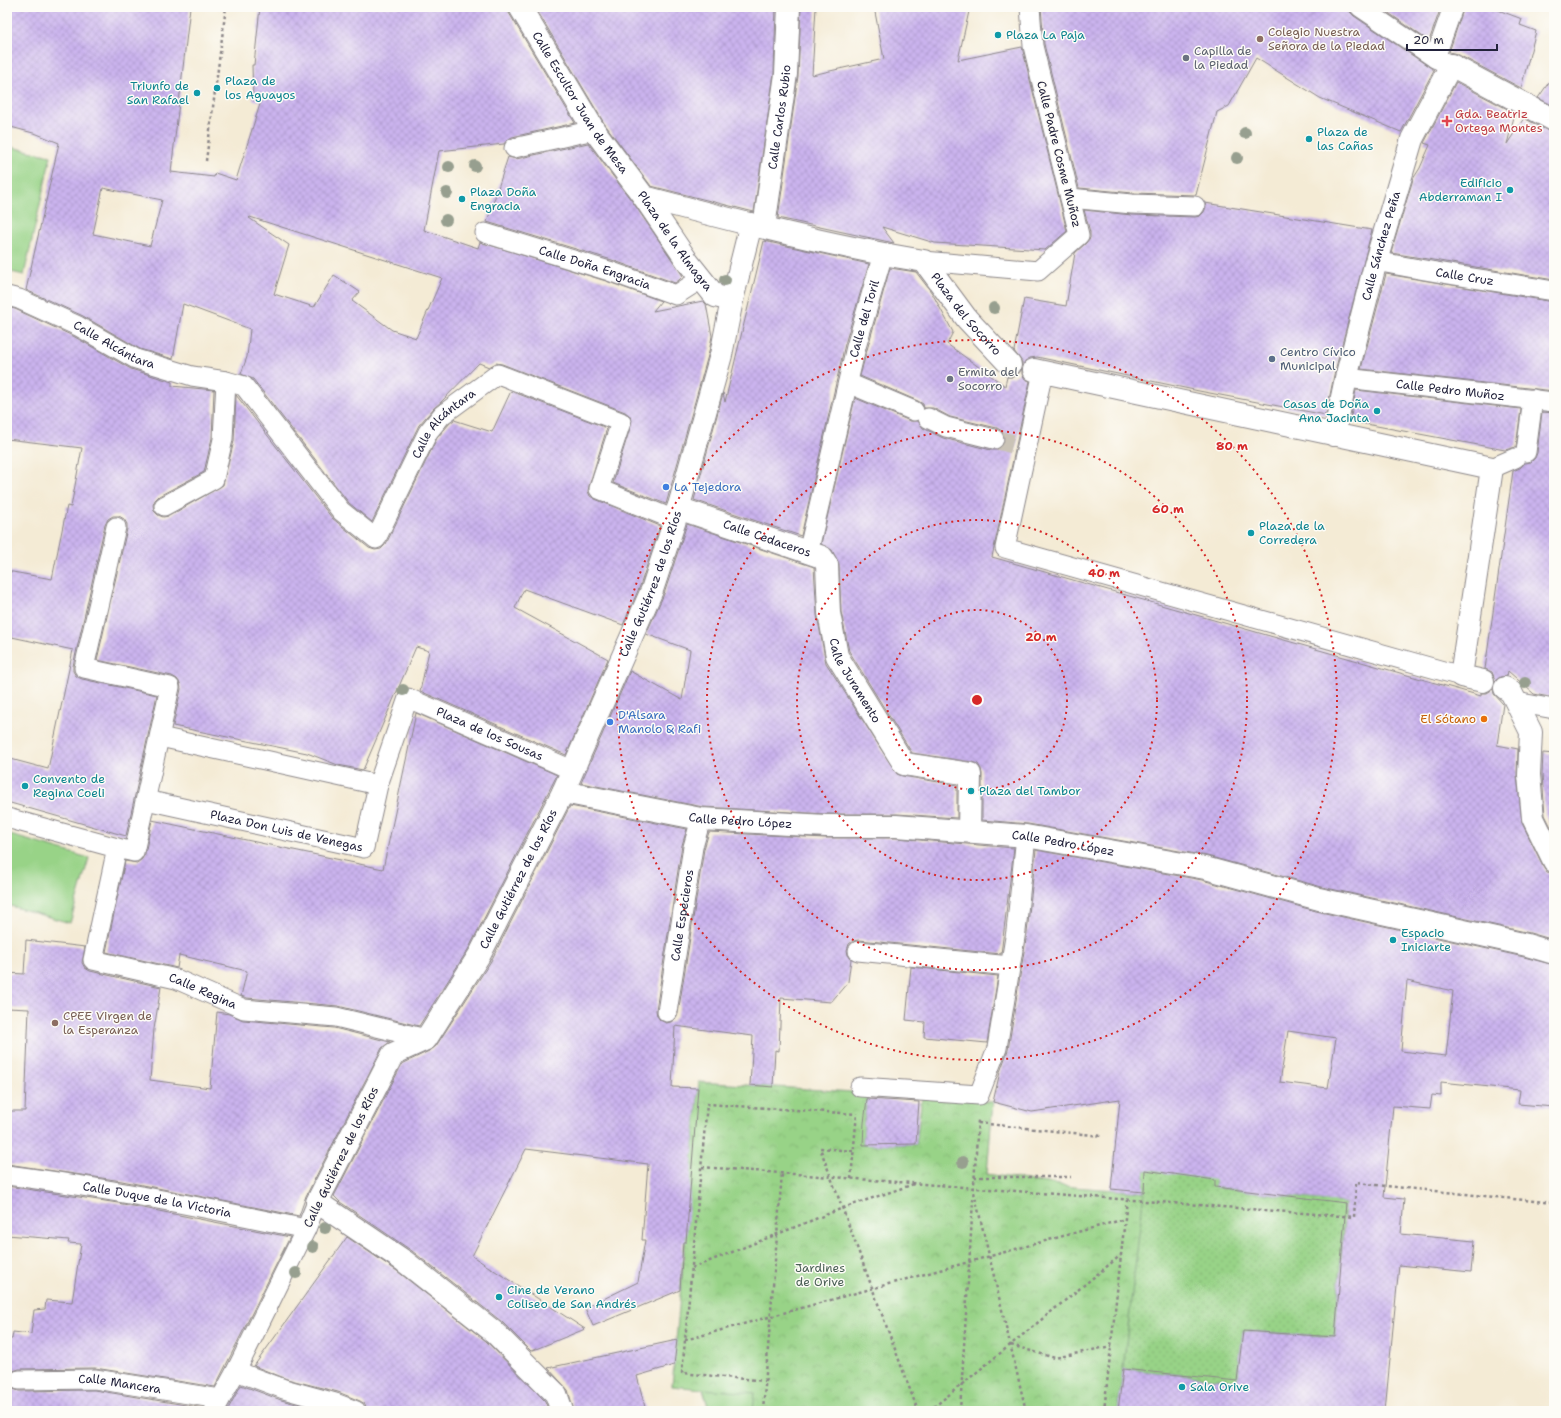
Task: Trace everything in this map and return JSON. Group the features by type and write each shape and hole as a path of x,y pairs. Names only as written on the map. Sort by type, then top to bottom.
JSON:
{"street":[{"name":"Calle Escultor Juan de Mesa","path":"520,7 594,130 644,197"},
{"name":"Calle Carlos Rubio","path":"757,226 786,74 789,7"},
{"name":"Calle Padre Cosme Muñoz","path":"883,254 924,261 1038,271 1079,235 1033,46 1030,7"},
{"path":"1360,7 1443,61 1554,120"},
{"path":"1443,61 1453,7"},
{"name":"Calle Sánchez Peña","path":"1334,435 1346,378 1376,261 1412,140 1443,61"},
{"path":"514,148 594,130"},
{"name":"Plaza de la Almagra","path":"644,197 701,279 715,296 732,300 757,226"},
{"name":"Plaza de la Almagra","path":"644,197 757,226 883,254"},
{"path":"1070,198 1132,204 1195,206"},
{"name":"Calle Doña Engracia","path":"485,233 609,271 676,295 701,279"},
{"name":"Calle del Toril","path":"818,504 856,347 883,254"},
{"name":"Plaza del Socorro","path":"924,261 967,320 1010,365"},
{"name":"Calle Cruz","path":"1376,261 1441,274 1554,292"},
{"name":"Calle Alcántara","path":"7,296 19,299 78,326 136,359 192,376 226,381 244,386 341,511 376,539 428,432 442,415 498,374 621,422 599,489 677,514"},
{"name":"Calle Gutiérrez de los Ríos","path":"217,1405 236,1371 306,1229 317,1202 393,1054 426,1039 480,954 563,792 652,590 677,514 721,355 732,300"},
{"path":"1483,681 1004,548 1022,446 1038,371 1492,468 1520,455 1533,399"},
{"name":"Calle Pedro Muñoz","path":"1346,378 1554,402"},
{"path":"164,506 214,479 223,439 226,381"},
{"path":"848,382 921,414 946,427 994,440"},
{"path":"1461,676 1492,468"},
{"name":"Calle Cedaceros","path":"677,514 808,553 818,504"},
{"path":"7,818 134,852 170,687 84,668 116,527"},
{"name":"Calle Juramento","path":"808,553 822,557 827,565 829,613 837,656 904,764 970,774 969,831"},
{"path":"1511,695 1554,709"},
{"path":"1511,695 1531,732 1529,775 1534,818 1554,861"},
{"name":"Plaza de los Sousas","path":"408,698 572,770"},
{"name":"Plaza Don Luis de Venegas","path":"144,807 364,848 378,785 408,698"},
{"path":"161,732 378,785"},
{"name":"Calle Pedro López","path":"563,792 701,819 826,826 896,826 1026,836 1205,868 1319,899 1526,945 1554,953"},
{"name":"Calle Especieros","path":"667,1012 693,847 701,819"},
{"path":"860,1088 979,1095 997,1048 1016,931 1026,836"},
{"name":"Calle Regina","path":"117,848 93,960 176,979 244,1009 336,1017 426,1039"},
{"path":"858,951 1010,966"},
{"name":"Calle Duque de la Victoria","path":"7,1175 66,1183 184,1204 306,1229"},
{"path":"317,1202 404,1261 494,1332 556,1394 562,1411"},
{"path":"236,1371 284,1389 335,1403 356,1411"},
{"name":"Calle Mancera","path":"18,1380 95,1379 217,1405"}],"path":[{"path":"206,160 226,7"},
{"path":"960,1411 979,1095"},
{"path":"766,1381 682,1373 707,1104 857,1114"},
{"path":"850,1179 858,1107"},
{"path":"978,1123 1102,1136"},
{"path":"853,1151 820,1148 918,1411"},
{"path":"702,1167 1354,1217 1356,1183 1554,1203"},
{"path":"763,1411 782,1173"},
{"path":"974,1177 1071,1177"},
{"path":"692,1268 843,1208 916,1184"},
{"path":"973,1188 1026,1411"},
{"path":"1104,1411 1127,1200"},
{"path":"685,1340 1125,1219"},
{"path":"929,1411 1121,1255"},
{"path":"1010,1345 1056,1358 1111,1346"}],"green space":[{"path":"7,146 51,156 24,275 7,271"},
{"path":"7,834 89,858 70,923 7,905"},
{"name":"Jardines de Orive","path":"699,1082 868,1093 863,1145 916,1144 922,1097 993,1102 987,1174 1073,1187 1144,1192 1118,1411 707,1411 708,1406 703,1389 672,1386"},
{"path":"1145,1170 1216,1176 1215,1187 1345,1203 1335,1337 1243,1331 1237,1381 1123,1369"},
{"path":"703,1389 755,1393 753,1411 707,1411 708,1406"}],"building":[{"path":"7,7 190,7 171,172 214,177 215,173 236,180 261,101 253,100 252,65 254,65 260,7 508,7 509,13 575,123 512,137 504,144 439,151 424,230 478,248 480,242 606,281 661,301 653,311 703,301 706,304 712,336 709,352 666,504 613,483 631,425 632,420 629,415 625,412 502,364 496,363 489,367 479,363 419,425 372,522 349,503 253,379 241,374 247,357 250,329 183,304 173,359 140,349 83,316 26,290 59,143 37,134 7,126","holes":["103,188 162,200 150,246 93,234","250,217 442,278 416,338 392,330 352,301 360,292 334,275 314,307 274,294 289,245 249,218"]},
{"path":"535,7 776,7 774,73 754,212 651,186 604,123"},
{"path":"801,7 816,7 812,75 884,59 874,7 970,7 958,60 1022,47 1067,231 1045,250 935,243 882,227 894,243 778,218 798,76"},
{"path":"1041,7 1349,7 1350,12 1354,16 1434,70 1401,132 1320,98 1256,58 1229,106 1217,112 1196,195 1133,193 1079,188 1044,44"},
{"path":"1380,7 1441,7 1429,41"},
{"path":"1464,7 1490,7 1522,19 1520,25 1536,31 1521,88 1457,54 1449,52"},
{"path":"1554,75 1554,106 1538,98"},
{"path":"1456,82 1515,113 1507,144 1524,118 1548,131 1554,132 1554,280 1391,253 1413,179 1420,168 1430,145 1424,143"},
{"path":"588,143 634,204 683,276 675,283 612,260 487,222 508,157 516,159"},
{"path":"1205,203 1372,230 1334,375 1326,415 1199,391 1037,357 1030,358 1025,361 1022,367 1022,362 1014,351 1024,299 1066,306 1075,253 1090,238 1090,232 1084,210 1132,215 1195,217 1200,216 1204,212 1206,207"},
{"path":"764,241 869,264 845,344 801,536 694,500 723,393 725,402"},
{"path":"890,268 916,272 932,293 953,332 947,344 1005,386 1007,377 1013,377 1022,369 1022,374 1025,379 1030,381 992,557 1481,696 1481,693 1487,693 1493,689 1494,694 1503,704 1497,745 1518,749 1517,776 1522,823 1543,866 1547,872 1554,873 1554,940 1530,933 1322,887 1207,856 1028,824 982,820 982,774 978,764 912,753 849,651 841,612 839,564 832,550 821,544 855,398 910,421 918,421 923,428 943,438 991,450 997,450 1005,441 1005,436 1002,431 997,428 950,417 933,408 924,408 923,404 918,401 860,376"},
{"path":"1386,274 1554,302 1554,391 1361,369"},
{"path":"7,307 15,309 73,336 131,369 172,382 172,386 214,390 212,438 204,472 159,496 155,500 153,505 154,511 163,517 169,516 223,485 234,441 236,395 332,518 369,548 375,550 381,549 386,544 437,438 454,420 492,432 511,391 607,428 589,486 588,491 590,496 660,526 640,586 623,625 524,589 515,608 608,659 566,755 420,691 429,651 416,647 363,770 338,765 307,753 173,726 181,689 180,683 177,679 172,676 97,660 127,529 127,524 124,519 119,516 113,516 108,519 105,525 73,671 76,676 82,679 157,695 126,836 7,802 7,758 48,769 73,650 7,636 7,571 52,579 67,506 71,507 82,448 7,439"},
{"path":"1356,390 1521,409 1516,447 1505,450 1350,421"},
{"path":"1542,412 1554,413 1554,698 1534,694 1508,671 1507,676 1500,677 1495,681 1492,672 1485,669 1513,471 1520,468 1525,463 1531,462 1535,458 1537,453"},
{"path":"687,524 814,567 817,615 826,663 897,774 957,785 957,818 897,814 826,814 703,807 581,783 630,671 682,700 690,650 646,634 664,594"},
{"path":"416,713 557,775 469,948 419,1026 338,1006 247,998 241,996 247,971 179,955 177,968 106,952 125,861 137,863 142,859 145,854 152,820 383,869"},
{"path":"1543,753 1554,754 1554,833 1545,815 1542,775"},
{"path":"570,806 687,829 682,845 656,1010 657,1016 660,1020 666,1023 675,1019 678,1014 704,849 709,832 825,838 896,838 1014,848 1001,954 859,940 853,941 849,944 847,950 851,959 848,982 831,1002 781,998 779,1051 775,1050 773,1087 750,1085 753,1036 675,1026 672,1087 698,1088 686,1242 683,1242 680,1290 593,1326 585,1308 638,1282 645,1240 642,1240 648,1164 526,1149 472,1256 585,1329 531,1351 502,1322 412,1251 340,1202 334,1196 402,1064 436,1046 491,961"},
{"path":"1036,850 1202,880 1316,911 1554,965 1554,1107 1518,1104 1520,1090 1441,1082 1441,1096 1432,1095 1430,1109 1393,1106 1384,1197 1404,1199 1401,1234 1474,1241 1471,1272 1399,1265 1385,1411 1118,1411 1123,1369 1237,1381 1243,1331 1335,1337 1346,1203 1215,1187 1215,1180 1145,1170 1144,1192 1111,1189 1120,1099 1032,1112 993,1102 1000,1072 1008,1050 1027,933","holes":["1407,981 1453,991 1446,1056 1401,1051","1288,1031 1336,1038 1328,1088 1280,1082"]},
{"path":"26,940 85,947 82,963 85,968 90,971 161,987 154,1029 150,1080 210,1088 217,1012 229,1014 243,1020 334,1028 390,1042 382,1048 306,1196 299,1216 122,1181 7,1164 7,1111 25,1111 29,1009 7,1008 7,973 24,974"},
{"path":"911,967 998,976 987,1043 924,1037 925,1022 906,1020"},
{"path":"867,1099 919,1102 916,1144 863,1145"},
{"path":"7,1186 118,1203 290,1237 215,1387 95,1368 19,1369 10,1374 8,1380 13,1389 19,1391 94,1390 204,1408 203,1411 7,1411 7,1339 12,1339 13,1332 31,1334 34,1310 45,1309 46,1300 72,1302 81,1244 68,1243 69,1240 7,1235"},
{"path":"347,1237 397,1271 486,1341 545,1401 549,1411 367,1411 365,1404 338,1392 287,1379 254,1366"},
{"path":"677,1340 674,1365 637,1376 646,1411 574,1411 568,1390 548,1368"},
{"path":"241,1385 281,1400 323,1411 227,1411"}],"tunnel":[{"path":"994,439 1017,445"}],"place":[{"name":"Plaza La Paja","path":"998,35"},
{"name":"Colegio Nuestra Señora de la Piedad","path":"1260,39"},
{"name":"Capilla de la Piedad","path":"1186,58"},
{"name":"Plaza de los Aguayos","path":"217,88"},
{"name":"Triunfo de San Rafael","path":"197,93"},
{"name":"Gda. Beatriz Ortega Montes","path":"1447,121"},
{"name":"Plaza de las Cañas","path":"1309,139"},
{"name":"Edificio Abderraman I","path":"1510,190"},
{"name":"Plaza Doña Engracia","path":"462,199"},
{"name":"Centro Cívico Municipal","path":"1272,359"},
{"name":"Ermita del Socorro","path":"950,379"},
{"name":"Casas de Doña Ana Jacinta","path":"1377,411"},
{"name":"La Tejedora","path":"666,487"},
{"name":"Plaza de la Corredera","path":"1251,533"},
{"name":"El Sótano","path":"1484,719"},
{"name":"D'Alsara Manolo & Rafi","path":"610,722"},
{"name":"Convento de Regina Coeli","path":"25,786"},
{"name":"Plaza del Tambor","path":"971,791"},
{"name":"Espacio Iniciarte","path":"1393,940"},
{"name":"CPEE Virgen de la Esperanza","path":"55,1023"},
{"name":"Cine de Verano Coliseo de San Andrés","path":"499,1297"},
{"name":"Sala Orive","path":"1182,1387"}]}
